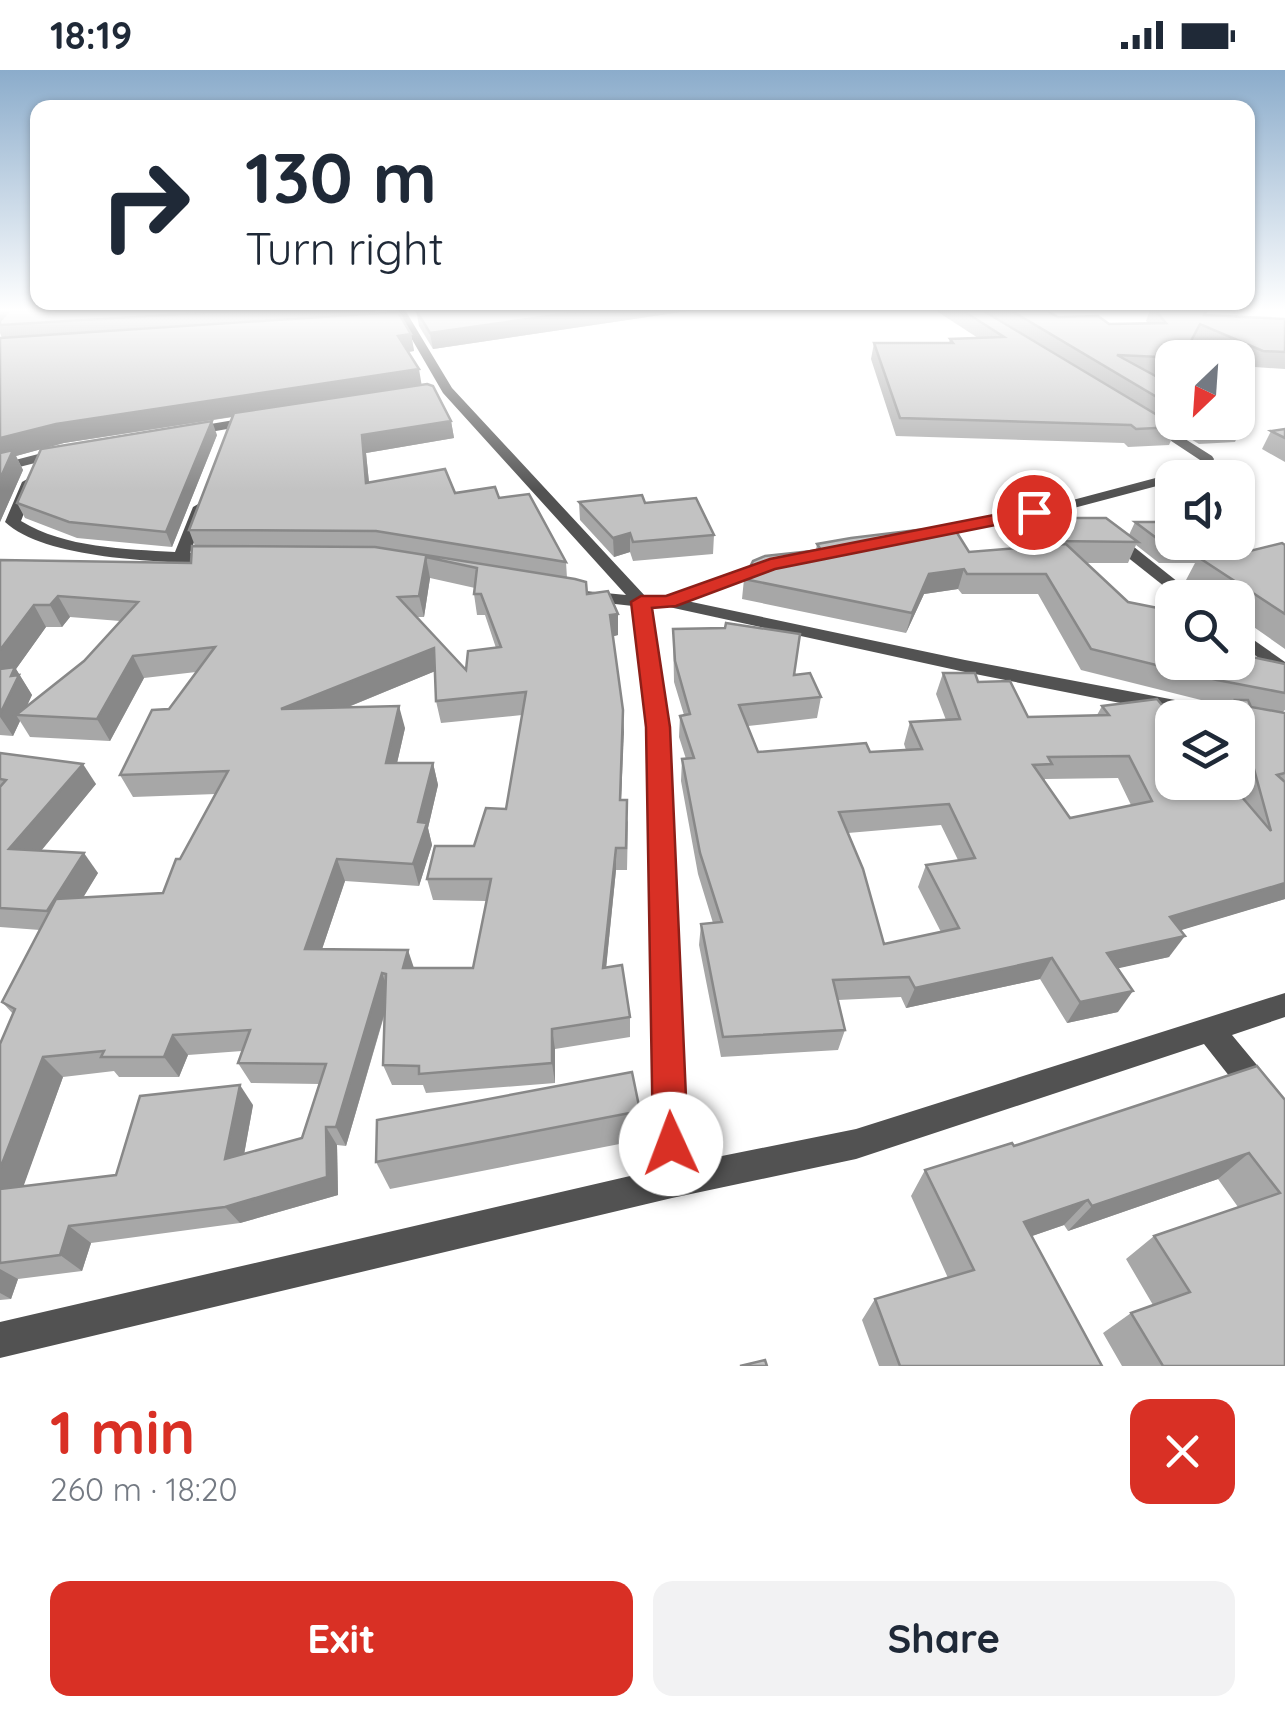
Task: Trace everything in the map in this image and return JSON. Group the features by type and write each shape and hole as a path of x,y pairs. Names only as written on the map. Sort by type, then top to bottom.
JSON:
{"street":[{"path":"434,370 447,390 641,602 658,727 672,1182"},
{"path":"427,393 447,390"},
{"path":"1136,412 1207,460"},
{"path":"176,433 270,418"},
{"path":"225,441 231,424"},
{"path":"0,468 84,448"},
{"path":"41,456 14,512 13,522 20,529 35,536 113,552 237,559"},
{"path":"905,538 1070,505 1155,483"},
{"path":"181,557 206,491"},
{"path":"1070,505 1086,516"},
{"path":"1100,528 1167,580"},
{"path":"669,602 790,560"},
{"path":"561,591 669,602 1155,702"},
{"path":"1255,647 1285,671"},
{"path":"0,1340 672,1182 856,1144 1212,1032 1285,1005"},
{"path":"1212,1032 1285,1122"}],"building":[{"path":"0,370 409,370 56,424 0,438"},
{"path":"884,370 1083,370 1155,414 1155,428 1136,429 1131,425 900,418"},
{"path":"1112,370 1145,370 1155,376 1155,396"},
{"path":"433,386 451,421 362,435 366,483 445,469 455,493 495,487 499,498 529,494 566,562 376,531 189,530 234,413"},
{"path":"212,421 166,532 69,522 17,503 41,449"},
{"path":"1285,429 1285,438 1271,431"},
{"path":"13,450 0,479 0,453"},
{"path":"642,495 645,503 696,498 714,535 633,542 630,533 613,538 579,502"},
{"path":"1040,518 1106,518 1138,542 1055,541"},
{"path":"1135,522 1155,522 1155,537"},
{"path":"954,528 969,552 1066,544 1128,602 1155,607 1155,665 1091,649 1046,574 967,574 964,569 929,574 912,613 744,579 753,561 765,556 821,550 817,544"},
{"path":"1285,545 1285,614 1255,594 1255,580 1233,580 1203,560 1255,560 1255,550"},
{"path":"192,546 375,547 575,579 586,582 587,594 608,591 618,614 610,615 623,710 620,800 627,800 626,848 616,848 603,968 622,965 630,1017 552,1029 552,1063 419,1074 419,1066 383,1065 386,974 382,973 336,1127 326,1127 327,1177 225,1207 69,1226 60,1255 0,1263 0,1189 116,1175 140,1096 240,1085 225,1159 302,1138 326,1064 238,1063 250,1030 173,1035 164,1057 101,1057 104,1051 43,1057 0,1169 0,1044 15,1009 2,1002 56,899 163,893 176,859 180,859 228,771 120,775 152,710 169,709 215,647 133,656 97,719 16,715 84,661 138,602 58,596 50,605 34,605 0,650 0,560 191,563","holes":["426,557 477,568 474,594 481,594 501,647 468,651 466,670 398,597 419,596","434,648 436,701 526,692 506,809 486,808 474,846 435,846 427,879 491,879 473,968 403,968 408,950 305,949 337,859 413,864 427,823 418,822 433,763 386,763 399,706 281,709"]},
{"path":"726,623 800,634 794,675 810,673 821,697 739,705 758,752 866,743 870,752 922,749 910,722 960,719 943,673 975,673 978,682 1010,681 1028,717 1109,715 1102,706 1157,699 1155,800 1244,800 1271,831 1255,773 1255,708 1285,713 1285,773 1277,775 1285,782 1285,883 1170,917 1185,936 1107,953 1133,991 1080,1002 1052,958 915,988 909,977 833,980 845,1030 723,1037 701,924 722,922 700,853 682,759 694,758 680,716 690,714 675,661 673,629 725,628","holes":["1129,756 1152,801 1070,818 1033,765 1052,764 1048,757","949,804 975,858 926,865 959,928 884,944 863,869 839,812"]},
{"path":"1255,658 1285,664 1285,693 1217,680 1255,680"},
{"path":"15,667 11,676 19,675 0,714 0,669"},
{"path":"0,753 83,764 9,849 84,853 47,911 0,908 0,787 6,780 0,779"},
{"path":"1257,1066 1285,1100 1285,1366 1163,1366 1131,1313 1190,1292 1154,1236 1280,1193 1249,1153 1092,1206 1088,1200 1024,1222 1102,1366 900,1366 875,1299 974,1270 925,1170 1012,1143 1014,1146"},
{"path":"632,1072 640,1111 376,1162 377,1120"},
{"path":"765,1360 767,1366 740,1366"}],"route":[{"path":"671,1144 658,727 641,602 669,602 770,564 1034,512"}]}
